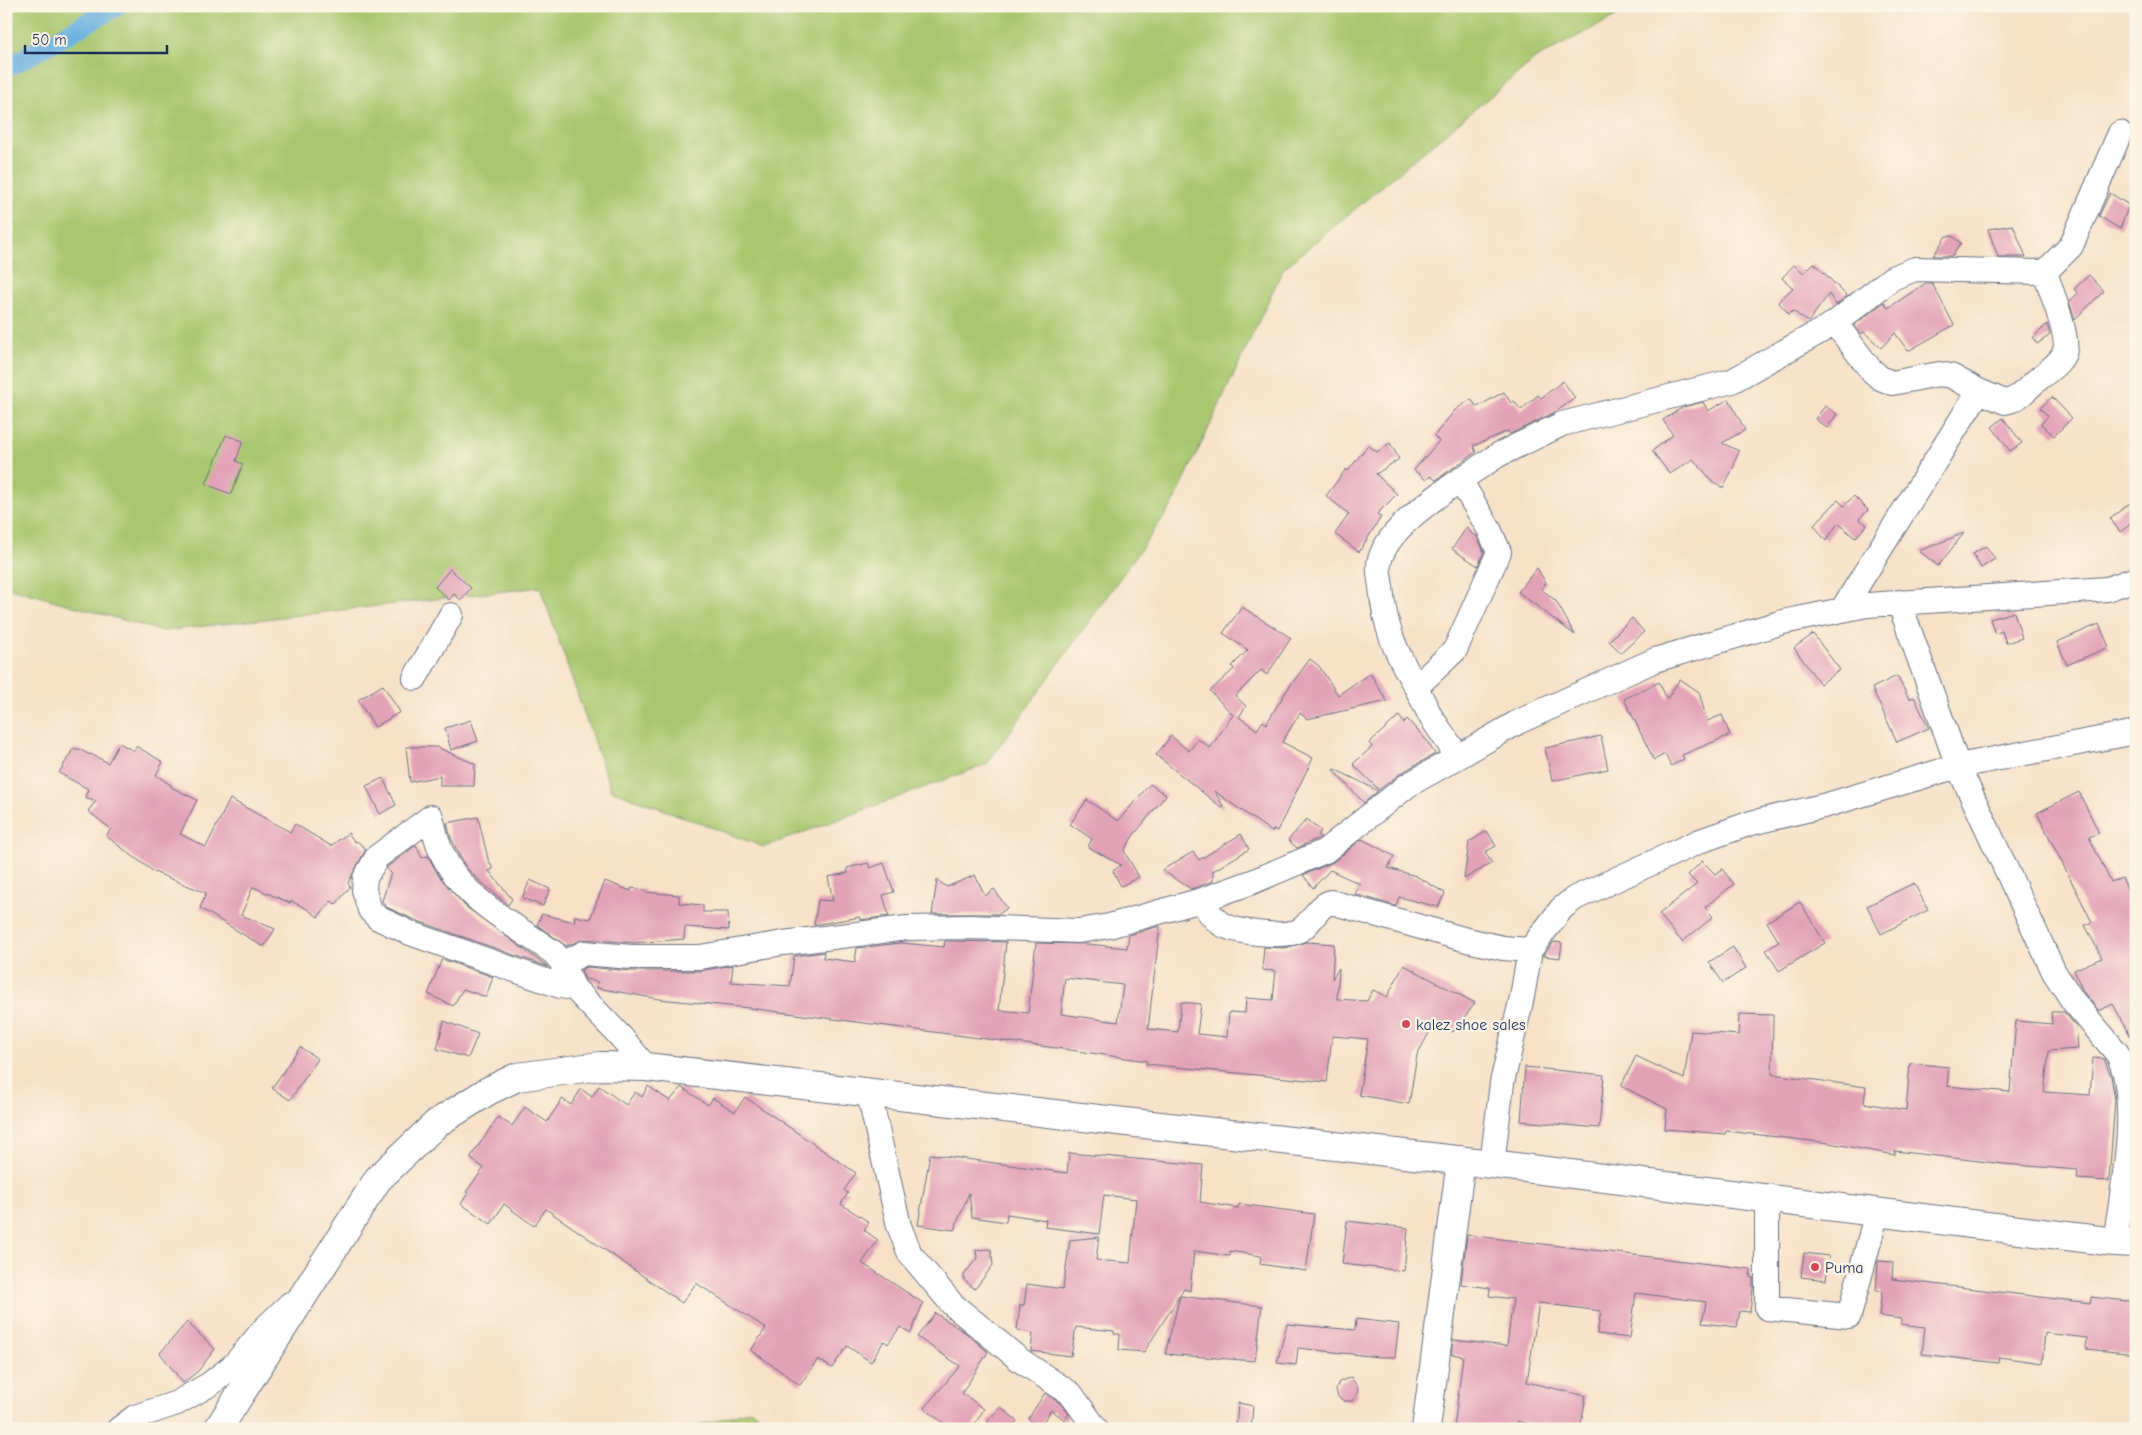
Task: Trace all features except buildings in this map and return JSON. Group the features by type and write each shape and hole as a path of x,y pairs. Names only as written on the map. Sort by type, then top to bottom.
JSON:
{"main road":[{"path":"223,1427 308,1286 378,1179 437,1123 488,1091 517,1077 600,1066 646,1067 869,1094 1461,1160 2126,1242"},
{"path":"1426,1429 1461,1160"}],"street":[{"path":"1458,756 1431,717 1395,651 1384,615 1379,564 1387,546 1401,526 1425,504 1498,455 1562,424 1732,381 1834,323 1892,278 1915,269 2045,272 2071,246 2120,133"},
{"path":"1834,323 1870,369 1880,378 1892,382 1939,374 1950,376 1979,392 2005,402 2015,400 2061,359 2066,350 2045,272"},
{"path":"1842,610 1979,392"},
{"path":"1416,687 1455,650 1499,552 1489,528 1460,480"},
{"path":"563,967 570,960 584,953 631,957 700,957 783,943 907,928 971,927 1079,931 1109,926 1202,900 1252,882 1325,850 1408,786 1458,756 1518,722 1655,660 1783,622 1867,604 2107,589 2136,579"},
{"path":"1899,602 1958,766 2054,972 2073,1001 2117,1053 2122,1062 2128,1109 2126,1242"},
{"path":"415,678 451,615"},
{"path":"1492,1164 1502,1083 1522,997 1530,950 1562,908 1575,898 1700,841 1751,823 1828,805 1958,766 2136,732"},
{"path":"574,988 560,986 473,956 410,933 378,918 370,910 366,900 366,878 377,857 386,848 431,817 441,851 458,879 486,906 554,953 574,988 621,1037 646,1067"},
{"path":"1202,900 1210,915 1220,923 1230,929 1242,931 1294,934 1309,924 1324,904 1331,902 1467,940 1503,948 1530,950"},
{"path":"869,1094 899,1226 910,1254 952,1304 1020,1360 1071,1394 1096,1429"},
{"path":"1767,1199 1767,1308 1849,1316 1877,1212"},
{"path":"119,1429 135,1416 177,1403 210,1384 234,1365 264,1329 308,1286"}],"green space":[{"path":"6,6 1635,6 1536,58 1283,269 1173,504 987,764 764,847 611,790 540,587 162,631 6,587"},
{"path":"751,1410 776,1429 687,1429"}],"waterway":[{"path":"6,66 14,64 117,6"}],"place":[{"name":"kalez shoe sales","path":"1406,1024"},
{"name":"Puma","path":"1815,1267"}]}
